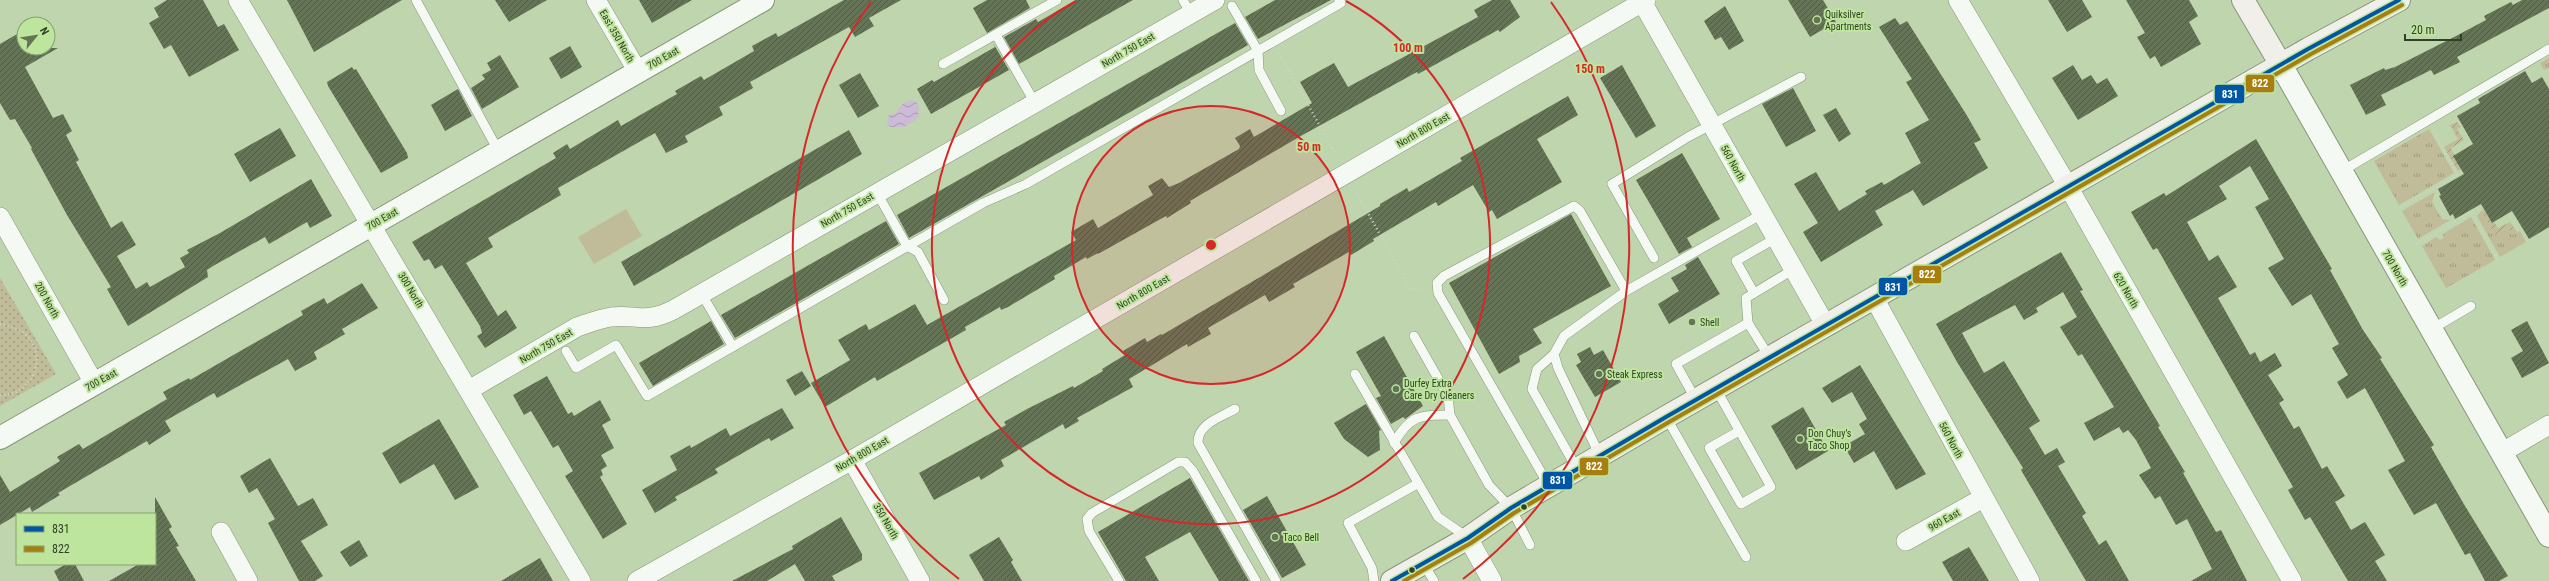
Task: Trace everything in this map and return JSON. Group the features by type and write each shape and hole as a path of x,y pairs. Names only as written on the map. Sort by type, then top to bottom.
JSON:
{"main road":[{"name":"700 North","path":"2243,0 2281,65"},
{"path":"1392,581 1428,572 1468,538 1511,508 1577,469 2281,65 2399,0"}],"street":[{"name":"300 North","path":"238,0 372,224 581,581"},
{"name":"East 350 North","path":"596,0 638,72"},
{"name":"700 East","path":"0,438 764,0"},
{"name":"620 North","path":"1958,0 2068,188 2292,581"},
{"name":"560 North","path":"1643,1 1826,326"},
{"name":"North 800 East","path":"637,581 852,460 1643,1"},
{"name":"North 750 East","path":"469,390 577,327 594,320 613,317 644,320 662,316 1034,103 1187,7 1224,3"},
{"name":"700 North","path":"2281,65 2430,330 2549,536"},
{"name":"200 North","path":"0,217 94,383"},
{"name":"560 North","path":"1874,298 1982,498 2030,581"},
{"path":"2501,453 2549,425"},
{"name":"350 North","path":"852,460 920,581"},
{"name":"960 East","path":"1906,541 1982,498"},
{"path":"221,532 248,581"},
{"path":"1468,538 1492,581"}],"lane":[{"path":"416,0 499,152"},
{"path":"943,64 1057,0"},
{"path":"566,351 576,368 616,345 647,396 983,203 1026,184 1340,3 1339,0"},
{"path":"1224,3 1258,51 1259,70 1281,111"},
{"path":"996,35 1034,103"},
{"path":"2341,172 2549,49"},
{"path":"1654,258 1612,184 1712,125 1801,77"},
{"path":"877,193 907,246 918,252 944,300"},
{"path":"1549,486 1438,293 1437,283 1444,276 1574,206 1580,211 1626,291"},
{"path":"1577,469 1532,388 1537,369 1554,354 1564,336 1626,291 1762,214"},
{"path":"1754,293 1736,261 1776,238"},
{"path":"1770,358 1748,323 1746,298 1794,270"},
{"path":"701,293 733,347"},
{"path":"2430,330 2471,306"},
{"path":"1696,400 1676,364 1748,323"},
{"path":"1414,336 1448,396 1450,415 1490,485 1511,508 1530,545"},
{"path":"1554,354 1558,368 1600,456"},
{"path":"1355,374 1417,484 1438,518 1468,538"},
{"path":"1716,389 1771,487 1741,504 1709,448 1739,431"},
{"path":"1235,409 1201,428 1198,436 1198,444 1276,581"},
{"path":"1394,443 1404,427 1423,415 1450,415"},
{"path":"1666,417 1746,557"},
{"path":"1119,581 1089,531 1087,520 1092,513 1178,462 1185,462 1194,471 1256,581"},
{"path":"1374,581 1372,568 1348,523 1417,484"}],"path":[{"path":"1272,42 1335,153"},
{"path":"2398,209 2457,175 2434,132 2438,129"},
{"path":"1355,190 1410,288 1438,293"},
{"path":"2417,244 2471,212 2498,260"},
{"path":"0,324 18,329 26,335 33,343 38,362 35,373 21,390 13,394 0,395"}],"green space":[{"path":"2549,58 2549,68 2544,70 2540,63"},
{"path":"2457,122 2461,127 2457,129 2464,140 2451,148 2461,169 2458,171 2444,147 2458,139 2450,125"},
{"path":"2429,129 2454,173 2399,205 2374,161"},
{"path":"2435,192 2432,202 2442,219 2450,220 2418,239 2402,211"},
{"path":"626,209 642,236 594,264 578,237"},
{"path":"2484,210 2492,223 2494,222 2498,228 2510,222 2517,232 2512,235 2508,227 2495,235 2481,211"},
{"path":"2481,211 2495,235 2508,227 2512,235 2520,231 2526,242 2500,257 2477,216"},
{"path":"2471,217 2495,260 2446,288 2422,246 2436,237 2440,240 2444,238 2443,234"},
{"path":"0,278 56,374 0,406"}],"water":[{"path":"910,100 915,101 919,106 918,118 904,127 890,127 887,123 889,115 896,113 901,105"}],"building":[{"path":"167,0 203,0 218,27 224,24 239,50 189,77 171,45 164,49 149,23 159,17 154,8"},
{"path":"287,0 402,0 314,52"},
{"path":"495,0 547,0 509,22"},
{"path":"639,0 692,0 652,23"},
{"path":"844,0 901,0 869,18 874,26 855,37 849,27 750,82 753,88 719,107 723,115 685,136 688,142 666,153 655,133 558,188 561,195 488,238 493,247 466,263 498,316 506,310 517,328 485,348 477,336 482,333 480,326 442,265 435,269 429,259 424,261 412,242 556,158 553,153 567,144 570,149 618,120 621,126 677,94 675,91 701,76 704,80 754,51 752,46 776,33 778,37"},
{"path":"987,0 1026,0 1030,8 987,33 973,8"},
{"path":"1076,0 1133,0 1019,64 1004,37 1036,19 1038,22"},
{"path":"1275,0 1331,0 1258,39 1245,17"},
{"path":"1492,0 1510,0 1520,17 1500,32 1498,30 1418,74 1417,72 1299,137 1190,201 1191,203 1167,218 1166,216 1098,254 1087,259 1086,257 1054,276 1055,279 1008,307 1001,310 1000,307 965,327 966,330 877,381 875,377 825,407 811,383 850,360 838,340 866,324 869,330 915,304 927,325 1076,240 1071,232 1093,219 1098,228 1153,195 1148,186 1162,178 1169,187 1179,183 1239,149 1240,146 1235,138 1250,129 1254,137 1312,103 1300,82 1334,63 1348,87 1478,17 1474,10"},
{"name":"Quiksilver Apartments","path":"1788,0 1823,0 1836,22 1810,37"},
{"path":"2048,0 2082,0 2092,17 2067,32"},
{"path":"2126,0 2189,0 2198,16 2189,22 2201,44 2161,67 2155,56 2150,59 2137,37 2145,33"},
{"path":"2522,0 2549,0 2549,8 2457,57 2460,62 2434,75 2431,70 2381,95 2386,105 2366,115 2350,85 2384,68 2385,70 2395,67 2486,20 2484,16 2511,2 2513,5"},
{"path":"1725,6 1744,41 1729,50 1721,37 1715,40 1704,21"},
{"path":"1895,18 1900,25 1907,21 1966,114 1981,140 1974,143 1988,168 1923,206 1913,190 1875,211 1883,225 1821,262 1803,232 1818,223 1794,184 1816,172 1839,211 1867,194 1865,191 1882,182 1884,185 1921,163 1905,133 1929,120 1906,82 1912,79 1879,27"},
{"path":"1235,23 1248,45 909,238 897,215"},
{"path":"16,35 16,56 44,56 25,67 53,118 63,114 72,131 66,135 79,160 76,162 111,228 122,221 136,245 117,256 136,289 147,282 150,287 185,267 180,258 189,253 187,250 220,233 311,179 332,216 310,228 307,222 269,244 265,237 213,266 207,270 208,277 128,326 107,289 111,287 67,215 31,149 32,148 15,119 10,120 0,103 0,44"},
{"path":"993,43 1009,70 931,114 917,89 932,80 934,82 995,47"},
{"path":"570,46 582,67 561,79 549,58"},
{"path":"500,55 519,87 482,109 471,88 485,79 482,75 491,70 487,63"},
{"path":"1622,65 1656,126 1636,138 1600,78"},
{"path":"2073,65 2082,80 2091,75 2097,84 2107,78 2118,96 2078,120 2052,78"},
{"path":"352,67 354,70 356,69 407,153 408,158 381,173 328,86 327,82"},
{"path":"2525,71 2532,83 2542,77 2549,89 2549,227 2529,239 2512,211 2492,223 2481,204 2455,219 2453,214 2450,216 2439,196 2441,195 2438,189 2464,174 2453,156 2473,144 2457,116 2480,103 2478,99"},
{"path":"860,73 879,106 858,118 839,85"},
{"path":"1793,88 1816,131 1786,147 1762,104"},
{"path":"458,89 472,116 445,131 431,105"},
{"path":"1568,96 1578,115 1537,139 1562,182 1497,219 1492,210 1489,212 1473,185 1438,206 1436,202 1373,239 1374,241 1351,255 1349,252 1293,284 1295,287 1269,302 1265,295 1208,328 1211,334 1188,347 1187,344 1129,379 1133,387 1077,418 1079,421 1065,429 1063,424 1001,460 1004,466 981,480 979,476 934,500 919,473 1006,425 1004,422 1027,409 1073,386 1074,388 1103,371 1102,369 1125,355 1123,351 1145,338 1147,342 1161,334 1162,335 1380,206 1380,204 1407,188 1409,192 1462,161 1460,158"},
{"path":"1836,108 1851,134 1839,142 1823,115"},
{"path":"280,128 296,156 250,182 234,154"},
{"path":"849,130 862,154 634,286 621,262"},
{"path":"2256,139 2332,269 2330,270 2363,330 2382,358 2380,359 2434,445 2431,447 2508,576 2499,581 2485,581 2470,553 2465,555 2436,503 2414,515 2388,470 2405,461 2365,388 2347,399 2337,382 2348,375 2332,348 2339,344 2311,294 2292,306 2268,268 2284,259 2255,207 2269,199 2250,166 2219,186 2227,199 2187,222 2209,261 2218,255 2237,287 2218,298 2250,355 2255,352 2260,362 2275,353 2282,366 2268,375 2284,400 2279,403 2294,429 2299,426 2322,469 2327,466 2345,496 2335,502 2351,530 2365,522 2385,555 2375,561 2387,581 2348,581 2310,517 2305,520 2288,490 2293,487 2157,248 2153,250 2131,212 2164,193 2166,196"},
{"path":"1682,153 1720,219 1687,238 1692,247 1679,254 1636,180"},
{"path":"1571,214 1611,286 1533,329 1542,343 1519,356 1520,362 1499,374 1449,283"},
{"path":"886,221 899,244 735,338 721,315"},
{"path":"2061,252 2083,290 2080,291 2160,426 2158,427 2185,472 2183,473 2216,532 2221,530 2247,581 2191,581 2212,569 2187,519 2176,525 2160,496 2155,499 2139,475 2151,468 2136,440 2128,430 2123,433 2119,427 2094,441 2084,423 2114,407 2082,354 2078,356 2060,327 2077,317 2063,292 2036,308 2038,312 2024,320 2015,305 1962,333 1984,373 2004,361 2040,421 2029,428 2045,455 2057,448 2065,462 2058,466 2086,513 2082,516 2099,545 2106,540 2129,581 2086,581 2021,470 2023,468 1957,362 1936,324"},
{"path":"1698,257 1720,294 1669,324 1658,304 1679,291 1671,278 1687,269 1685,265"},
{"path":"362,283 378,308 342,329 345,334 314,352 317,359 295,371 288,359 217,398 214,393 165,421 171,431 149,445 147,441 58,493 60,495 32,512 30,507 20,513 16,513 16,515 0,525 0,475 10,492 60,461 57,457 79,444 83,449 167,399 163,392 189,378 190,380 303,315 301,311 324,298 327,304"},
{"path":"711,321 724,344 653,386 639,363"},
{"path":"2527,321 2549,363 2522,378 2511,358 2523,351 2511,330"},
{"path":"1384,336 1423,406 1405,419 1403,417 1391,424 1376,398 1381,396 1356,352"},
{"name":"Steak Express","path":"1590,347 1594,355 1603,350 1621,382 1595,397 1576,365 1581,362 1577,354"},
{"path":"1860,365 1926,474 1896,490 1874,451 1854,463 1844,446 1865,434 1859,424 1867,419 1852,392 1832,403 1822,388"},
{"path":"802,371 811,386 795,396 786,380"},
{"path":"547,376 568,414 572,412 574,416 600,400 611,420 602,425 614,448 601,455 607,466 601,470 603,475 600,477 627,524 603,539 565,476 573,471 558,445 553,448 531,411 524,415 513,395"},
{"path":"1366,404 1381,430 1379,431 1380,450 1368,457 1344,439 1334,423"},
{"name":"Don Chuy’s Taco Shop","path":"1803,407 1828,451 1796,470 1771,426"},
{"path":"782,408 794,428 771,441 769,438 715,469 718,473 675,497 677,500 655,513 642,490 677,470 670,456 690,445 691,448 726,428 730,436"},
{"path":"439,419 479,487 455,500 434,464 400,484 382,453"},
{"path":"270,458 298,506 313,498 328,525 301,541 323,576 315,581 299,581 268,523 275,519 257,488 249,493 240,476"},
{"path":"1190,478 1249,581 1219,581 1190,532 1145,557 1159,581 1126,581 1098,532"},
{"name":"Taco Bell","path":"1267,496 1306,565 1282,578 1243,510"},
{"path":"155,497 172,527 169,529 179,546 176,547 196,581 109,581 137,565 156,565"},
{"path":"841,517 862,554 862,560 832,576 835,581 805,581 795,564 767,581 732,581 793,549 792,546"},
{"path":"999,537 1013,560 1011,562 1022,581 984,581 969,555"},
{"path":"359,540 368,556 350,567 340,552"},
{"path":"1969,547 1989,581 1953,581 1942,562"},
{"path":"540,558 553,581 501,581"},
{"path":"64,565 76,565 84,581 59,581 54,571"}],"transit line":[{"name":"831","path":"1392,581 1468,538 1511,508 1666,417 2308,49 2399,0"},
{"name":"822","path":"1404,581 1471,543 1514,513 1669,422 2311,54 2402,5"}],"place":[{"name":"Quiksilver Apartments","path":"1817,20"},
{"name":"Shell","path":"1692,322"},
{"name":"Steak Express","path":"1599,374"},
{"name":"Durfey Extra Care Dry Cleaners","path":"1396,389"},
{"name":"Don Chuy’s Taco Shop","path":"1800,439"},
{"name":"Taco Bell","path":"1275,537"}]}
